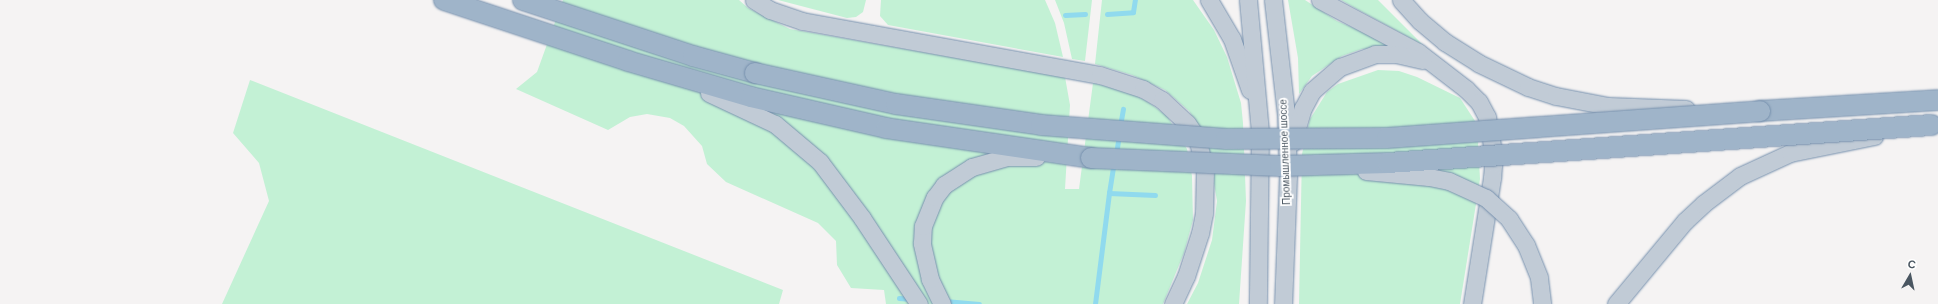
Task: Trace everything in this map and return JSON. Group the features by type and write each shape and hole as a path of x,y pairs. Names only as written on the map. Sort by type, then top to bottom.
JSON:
{"highway":[{"path":"444,0 628,61 751,97 886,128 1091,158 1284,171 1459,160 1935,125"},
{"path":"526,1 693,56 823,89 911,106 1041,125 1113,132 1226,139 1334,140 1459,134 1760,111 1938,100"}],"main road":[{"path":"754,0 770,10 802,21 1100,75 1143,89 1162,100 1187,123 1196,138 1205,170 1204,213 1200,233 1186,276 1172,304"},
{"path":"1209,0 1232,39 1250,91 1260,131"},
{"path":"1248,0 1260,131 1258,304"},
{"name":"Промышленное шоссе","path":"1273,0 1286,114 1283,304"},
{"path":"1320,0 1393,37 1438,67 1479,102 1492,135 1492,178 1472,304"},
{"path":"1401,0 1420,21 1452,47 1501,75 1556,96 1608,106 1760,111"},
{"path":"1438,67 1417,58 1396,54 1375,54 1340,66 1312,91 1296,125 1284,171 1429,177 1449,181 1486,198 1509,219 1526,245 1539,278 1542,304"},
{"path":"628,61 754,112 796,140 820,162 839,186 919,304"},
{"path":"1616,304 1685,221 1703,204 1740,176 1790,154 1935,125"},
{"path":"942,304 930,279 922,243 927,211 944,185 972,167 1008,157 1091,158"}],"green space":[{"path":"563,0 739,0 748,8 790,29 1065,77 1070,105 1065,189 1079,189 1093,83 1129,92 1148,102 1167,116 1187,149 1192,176 1193,220 1184,253 1163,304 886,304 884,290 851,288 837,265 836,241 818,223 726,182 707,164 702,146 684,126 670,118 647,114 630,117 608,130 516,89 537,72"},
{"path":"778,0 866,0 863,12 856,17 847,18"},
{"path":"881,0 1045,0 1055,23 1063,57 888,25 880,16"},
{"path":"1055,0 1092,0 1085,61 1072,59 1064,23"},
{"path":"1102,0 1193,0 1214,30 1227,57 1241,103 1243,123 1246,201 1239,304 1187,304 1198,283 1212,240 1217,201 1208,149 1196,122 1189,111 1165,90 1132,75 1095,64"},
{"path":"1288,0 1305,0 1337,21 1399,47 1362,49 1342,56 1312,76 1299,94 1298,58"},
{"path":"1341,0 1378,0 1423,45 1355,8"},
{"path":"1378,70 1399,71 1417,77 1460,98 1477,124 1480,179 1460,304 1299,304 1302,154 1310,119 1327,92 1338,84"},
{"path":"250,80 783,290 779,304 222,304 269,201 259,163 233,133"}],"waterway":[{"path":"1107,14 1133,12 1135,0"},
{"path":"1065,15 1085,14"},
{"path":"1120,126 1123,109"},
{"path":"1116,154 1119,135"},
{"path":"1109,193 1114,163"},
{"path":"1095,304 1109,193 1155,195"},
{"path":"899,298 911,299"},
{"path":"945,301 979,304"}]}
